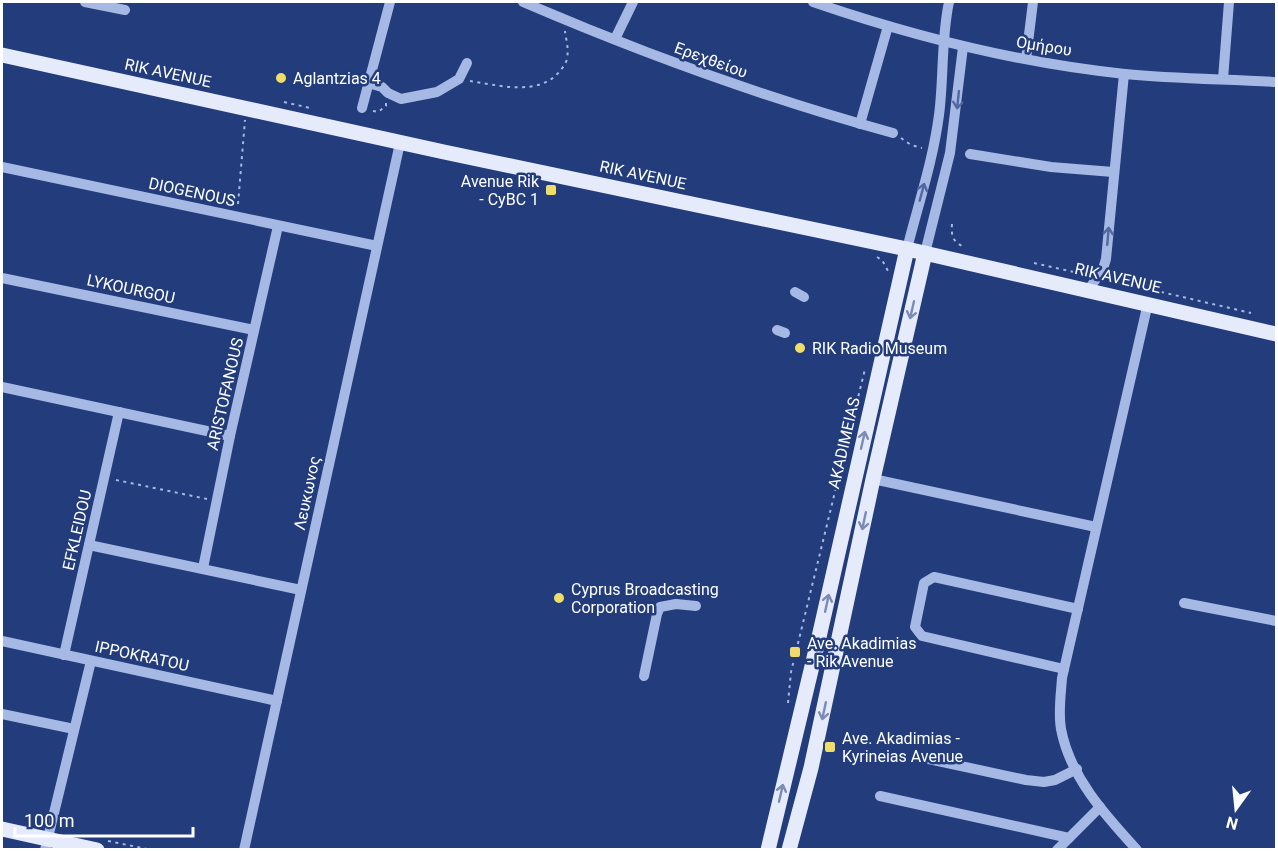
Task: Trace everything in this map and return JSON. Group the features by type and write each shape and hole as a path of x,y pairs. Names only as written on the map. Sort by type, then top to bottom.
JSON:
{"main road":[{"name":"RIK AVENUE","path":"2,55 400,143 907,249 1089,289 1276,334"},
{"name":"AKADIMEIAS","path":"768,849 819,638 907,249"},
{"path":"789,849 811,768 873,479 925,253"},
{"path":"2,829 46,844 97,849"}],"street":[{"path":"85,2 125,10"},
{"path":"362,108 390,2"},
{"name":"Ερεχθείου","path":"523,2 705,75 780,101 893,133"},
{"path":"615,39 633,2"},
{"name":"Ομήρου","path":"813,2 943,42 1026,59 1124,74 1276,82"},
{"name":"AKADIMEIAS","path":"907,249 932,151 942,88 943,42 950,2"},
{"path":"1026,59 1033,2"},
{"path":"1223,78 1229,2"},
{"path":"860,124 888,26"},
{"path":"925,253 950,153 963,47"},
{"path":"368,83 382,87 388,93 401,99 437,92 459,79 467,63"},
{"path":"1089,289 1103,269 1106,259 1124,74"},
{"name":"Λευκωνος","path":"244,849 400,143"},
{"path":"970,154 1051,167 1113,172"},
{"name":"DIOGENOUS","path":"2,167 377,246"},
{"name":"ARISTOFANOUS","path":"203,568 230,436 278,226"},
{"name":"LYKOURGOU","path":"2,278 254,330"},
{"path":"1137,849 1089,793 1070,756 1061,728 1060,703 1064,669 1148,303"},
{"path":"2,387 230,436"},
{"name":"EFKLEIDOU","path":"64,655 119,412"},
{"path":"873,479 1096,527"},
{"path":"89,545 301,590"},
{"path":"1064,669 922,636 915,627 924,583 934,577 1078,609"},
{"path":"1184,603 1276,621"},
{"path":"644,676 660,607 666,604 696,606"},
{"name":"IPPOKRATOU","path":"2,641 277,701"},
{"path":"46,844 92,661"},
{"path":"2,714 74,729"},
{"path":"919,757 1044,782 1055,780 1077,769"},
{"path":"880,796 1069,838"},
{"path":"1057,849 1100,807"}],"path":[{"path":"459,79 515,88 538,85 555,77 567,62 569,45 565,32 569,21"},
{"path":"362,108 378,112 386,106 388,93"},
{"path":"236,216 246,108"},
{"path":"893,133 911,145 932,151"},
{"path":"877,257 886,266 887,275"},
{"path":"788,705 791,672 866,366"},
{"path":"104,478 217,501"}],"place":[{"name":"Aglantzias 4","path":"281,78"},
{"name":"Avenue Rik - CyBC 1","path":"551,190"},
{"name":"RIK Radio Museum","path":"800,348"},
{"name":"Cyprus Broadcasting Corporation","path":"559,598"},
{"name":"Ave. Akadimias - Rik Avenue","path":"795,652"},
{"name":"Ave. Akadimias - Kyrineias Avenue","path":"830,747"}]}
